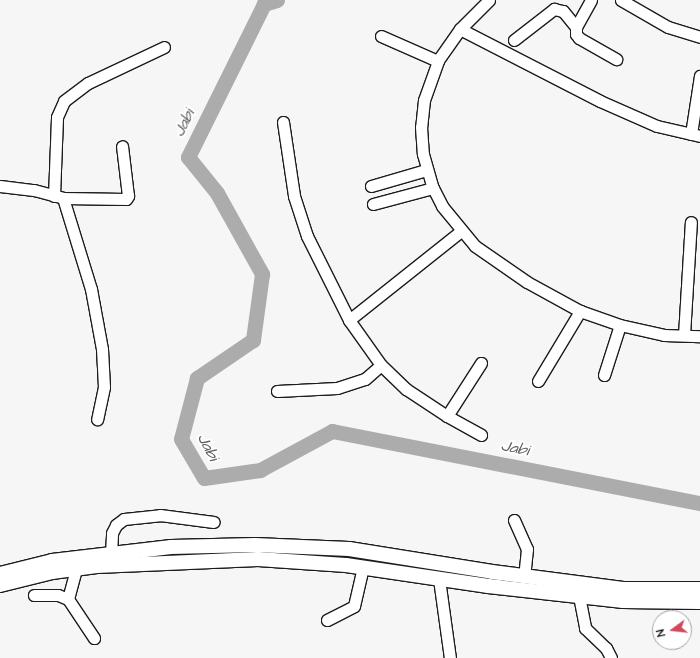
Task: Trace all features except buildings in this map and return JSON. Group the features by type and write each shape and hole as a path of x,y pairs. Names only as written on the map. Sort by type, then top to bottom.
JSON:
{"main road":[{"path":"0,585 79,565 111,554 171,547 255,545 350,549 524,576 622,589 700,590"},
{"path":"0,574 52,561 79,565 258,559 363,568 579,596 667,603 700,602"}],"street":[{"path":"489,0 460,29 438,61 424,100 421,128 426,170 433,188 460,231 500,265 580,311 620,325 664,335 700,336"},
{"path":"576,27 591,0"},
{"path":"621,0 668,27 700,37"},
{"path":"514,40 554,9 556,4 576,27 579,38 616,59"},
{"path":"460,29 600,101 657,126 695,135 700,76"},
{"path":"380,36 438,61"},
{"path":"97,419 104,388 102,349 91,289 59,197 57,117 61,104 88,84 164,47"},
{"path":"283,122 294,196 307,236 349,320 381,365 406,389 447,416 481,435"},
{"path":"0,186 59,197 126,199 128,196 122,146"},
{"path":"371,186 426,170"},
{"path":"373,204 433,188"},
{"path":"684,335 691,222"},
{"path":"349,320 460,231"},
{"path":"538,381 580,311"},
{"path":"604,375 620,325"},
{"path":"447,416 480,363"},
{"path":"277,392 337,388 365,380 381,365"},
{"path":"111,554 112,534 116,525 124,519 160,515 214,522"},
{"path":"514,520 527,549 524,576"},
{"path":"68,599 79,565"},
{"path":"327,620 354,606 363,568"},
{"path":"439,579 450,658"},
{"path":"34,595 58,594 68,599 94,638"},
{"path":"579,596 585,628 606,648 611,658"}],"waterway":[{"name":"Jabi","path":"277,0 264,4 188,157 217,193 262,274 253,340 197,378 181,439 204,478 260,470 332,431 700,503"}]}
